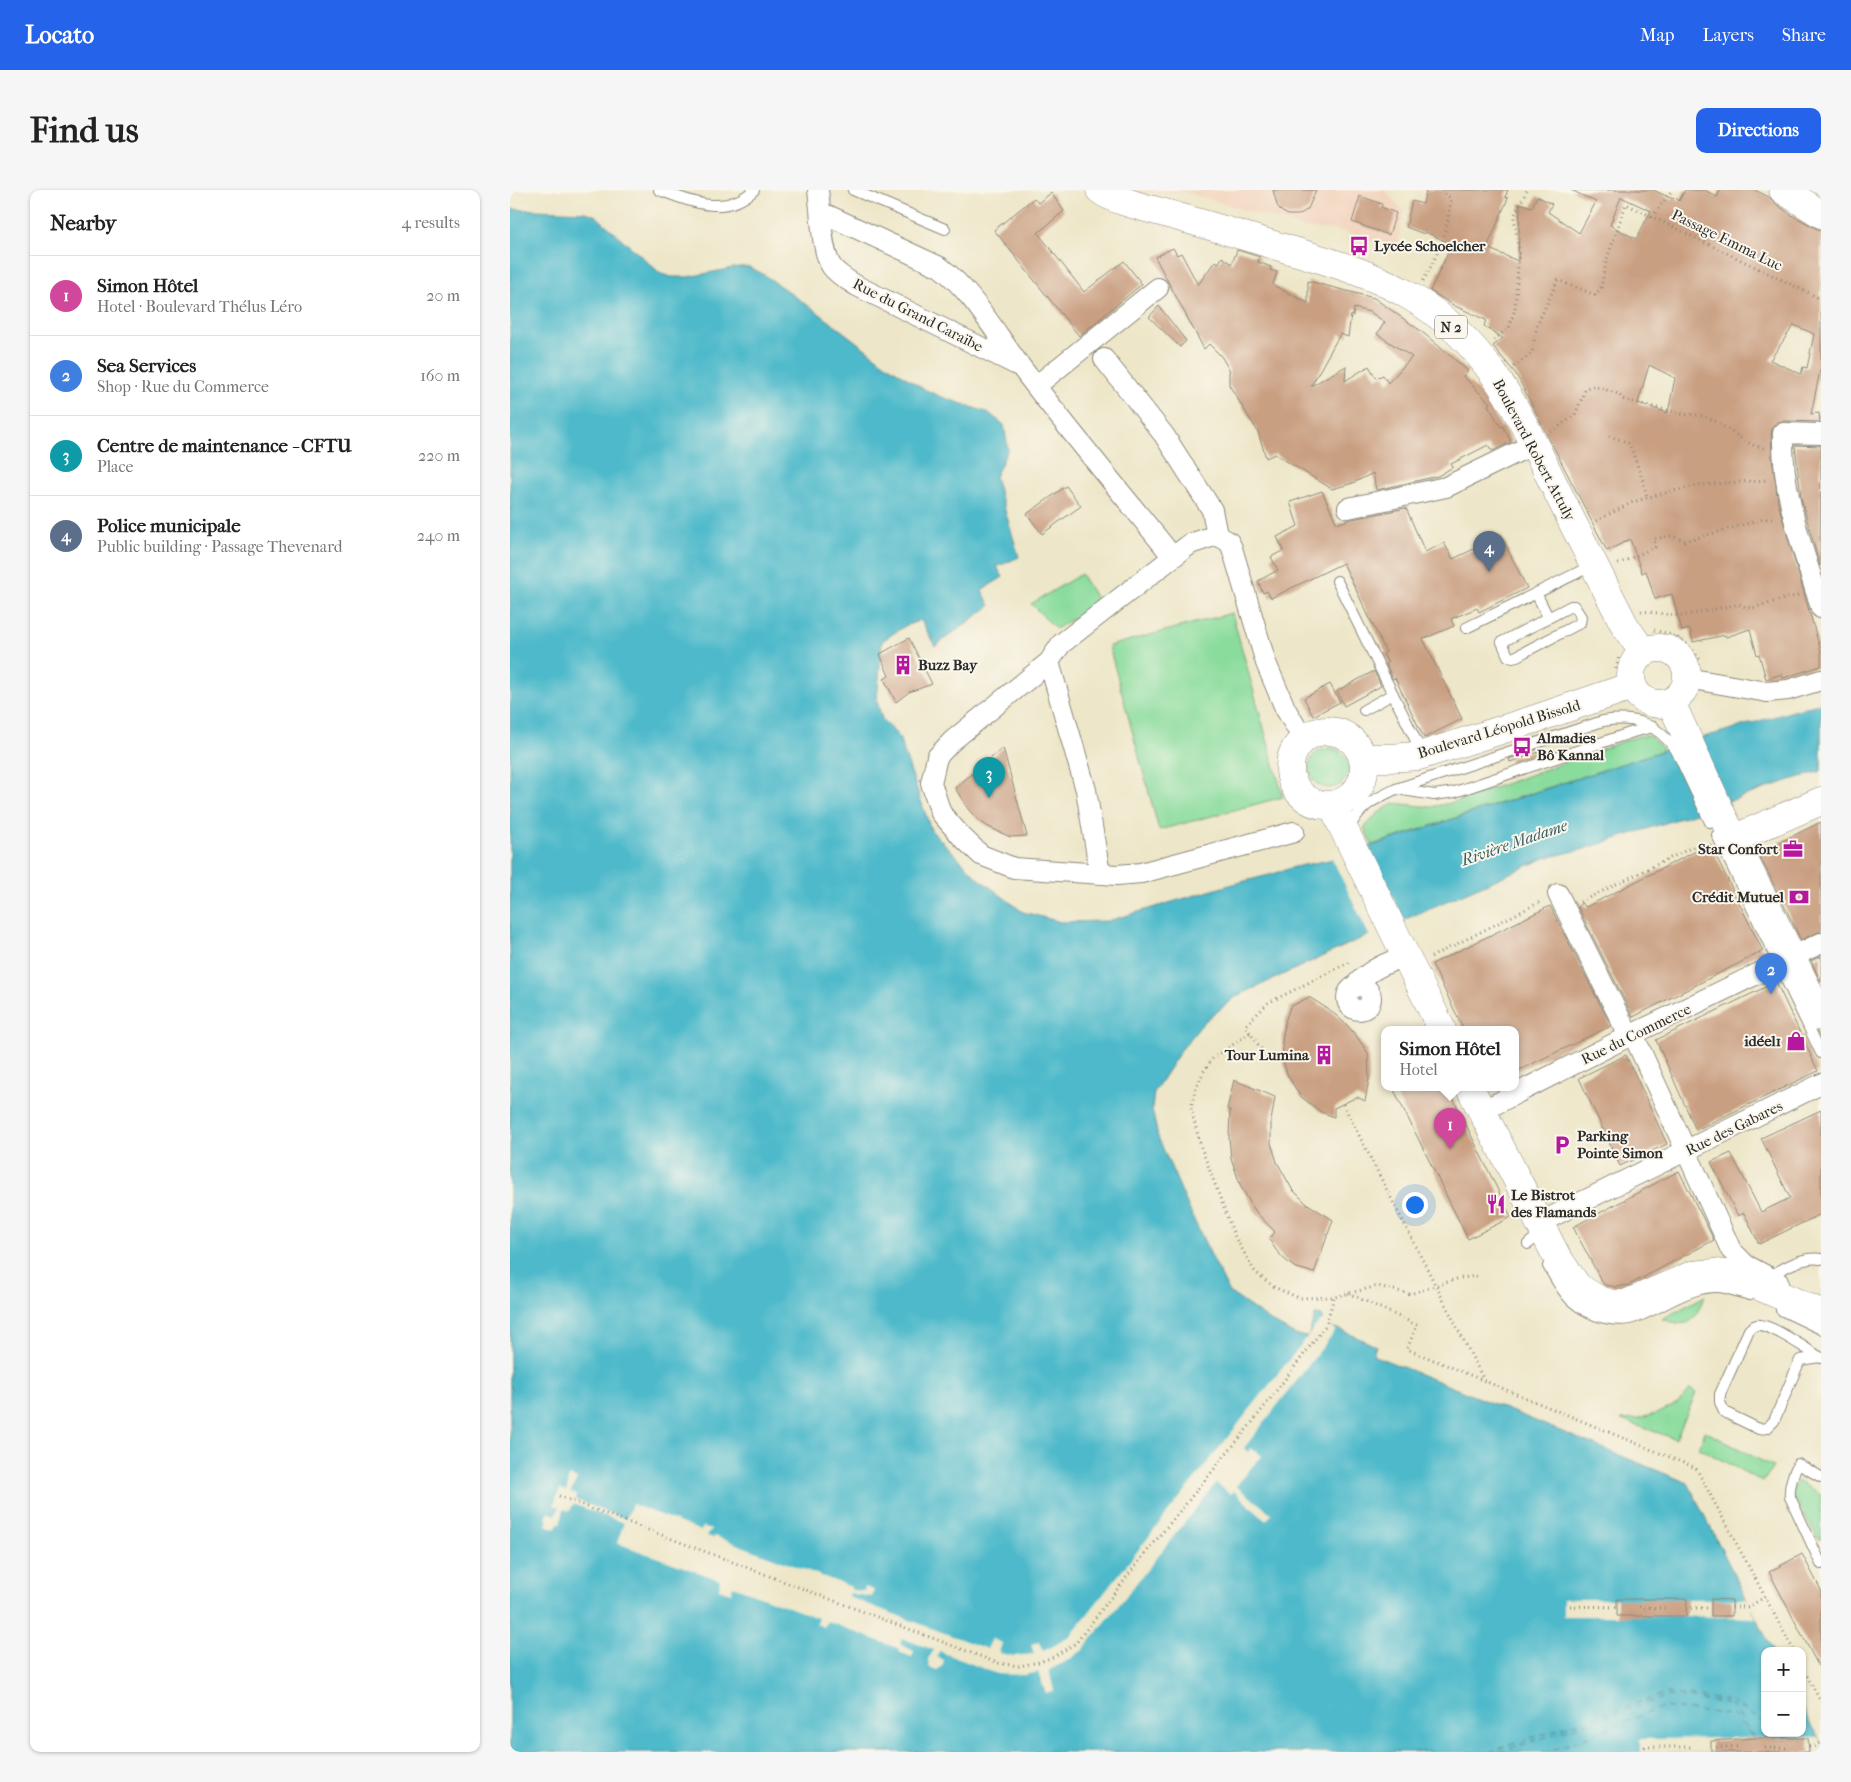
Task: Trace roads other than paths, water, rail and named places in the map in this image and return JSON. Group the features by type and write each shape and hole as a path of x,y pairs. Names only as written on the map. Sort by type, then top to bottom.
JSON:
{"main road":[{"name":"Boulevard Robert Attuly","path":"1100,190 1116,198 1146,208 1300,253 1366,275 1390,285 1415,299 1444,320 1472,346 1540,440 1602,566 1625,626 1638,645"},
{"path":"1783,190 1821,214"},
{"path":"1638,645 1669,649 1683,661 1686,669 1696,672 1682,692 1671,702 1662,704 1653,704 1644,700 1624,678 1631,678 1638,645"},
{"name":"Boulevard Léopold Bissold","path":"1364,750 1389,758 1423,754 1536,719 1624,678"},
{"path":"1671,702 1676,737 1719,828 1784,961 1821,1017"},
{"path":"1324,807 1343,801 1354,794 1361,783 1364,771 1364,750 1348,737 1337,732 1325,730 1301,736 1291,759 1290,771 1293,783 1299,792 1309,800 1324,807 1347,845 1400,955 1440,1026"},
{"path":"1719,828 1821,801"},
{"path":"1476,1100 1535,1240 1557,1257 1578,1287 1600,1300 1612,1304 1625,1304 1692,1275 1725,1273 1743,1278 1821,1313"}],"street":[{"path":"818,190 822,212"},
{"name":"Rue du Grand Caraïbe","path":"1021,367 857,286 838,273 831,266 824,241 822,212 940,267 950,275 1172,556"},
{"path":"1036,386 1158,288"},
{"path":"1104,358 1164,435 1212,510 1217,535 1228,542 1232,548 1266,663 1285,708 1301,736"},
{"path":"1818,599 1793,518 1783,454 1783,434 1821,434"},
{"path":"1348,508 1446,487 1540,440"},
{"path":"1217,535 1190,544 1172,556 1061,644 1049,662 952,741 937,758 931,783 941,813 961,836 981,855 1014,868 1116,876 1141,873 1294,832"},
{"path":"1049,662 1086,790 1100,874"},
{"path":"1696,672 1767,692 1788,690 1821,680"},
{"path":"1550,897 1631,1035 1732,1250 1746,1265 1821,1302"},
{"name":"Rue du Commerce","path":"1519,1082 1631,1035 1821,943"},
{"path":"1361,992 1400,955"},
{"name":"Rue des Gabares","path":"1535,1240 1686,1152 1821,1084"},
{"name":"Rue du Commerce","path":"1476,1100 1497,1091"}],"lane":[{"path":"659,190 683,199 711,206 724,206 747,196 754,190"},
{"path":"672,190 683,199"},
{"path":"853,190 945,229"},
{"path":"1466,628 1536,593 1602,566"},
{"path":"1337,581 1423,754"},
{"path":"1536,593 1548,617"},
{"path":"1574,606 1582,620 1513,658 1508,656 1502,642 1548,617 1574,606"},
{"path":"1364,710 1393,694"},
{"path":"1347,845 1352,821 1362,808 1396,789 1602,721 1625,718 1638,721 1676,737"},
{"path":"1396,789 1434,795 1455,792 1654,727"},
{"path":"1784,961 1821,1053"},
{"path":"1422,1013 1428,1026"},
{"path":"1460,1091 1490,1150"},
{"path":"1535,1240 1557,1283 1572,1301 1588,1312 1612,1321 1638,1317 1693,1290 1718,1286 1751,1296 1821,1329"},
{"path":"1769,1277 1803,1261 1813,1258 1821,1259"},
{"path":"1760,1325 1781,1334 1820,1358 1800,1360 1774,1421 1767,1428 1759,1429 1724,1412 1720,1402 1720,1394 1749,1330 1754,1326 1760,1325"},
{"path":"1820,1560 1789,1492 1798,1464 1821,1476"}],"water":[{"name":"Rivière Madame","path":"510,209 586,212 596,216 661,274 672,277 688,277 738,267 749,267 763,274 820,314 884,363 922,388 939,396 989,413 1004,425 1008,449 995,477 1019,557 997,567 1003,577 982,590 990,606 935,646 921,620 905,626 882,641 877,701 882,719 899,737 931,830 978,878 1023,912 1061,922 1108,921 1294,867 1329,860 1701,738 1821,703 1821,771 1584,849 1545,858 1362,938 1237,996 1204,1022 1181,1050 1154,1092 1152,1109 1158,1137 1194,1220 1229,1292 1272,1322 1295,1335 1308,1337 1315,1315 1320,1315 1326,1325 1376,1346 1373,1355 1688,1483 1771,1647 1761,1647 1761,1737 1806,1737 1806,1714 1821,1742 1821,1752 510,1752"}],"place":[{"name":"Lycée Schoelcher","path":"1359,246"},
{"name":"Police municipale","path":"1489,572"},
{"name":"Buzz Bay","path":"903,665"},
{"name":"Almadies Bô Kannal","path":"1522,747"},
{"name":"Centre de maintenance - CFTU","path":"989,798"},
{"name":"Star Confort","path":"1793,849"},
{"name":"Crédit Mutuel","path":"1799,897"},
{"name":"Sea Services","path":"1771,994"},
{"name":"idéel1","path":"1796,1041"},
{"name":"Tour Lumina","path":"1324,1055"},
{"name":"Parking Pointe Simon","path":"1562,1145"},
{"name":"Simon Hôtel","path":"1450,1149"},
{"name":"Le Bistrot des Flamands","path":"1496,1204"}]}
